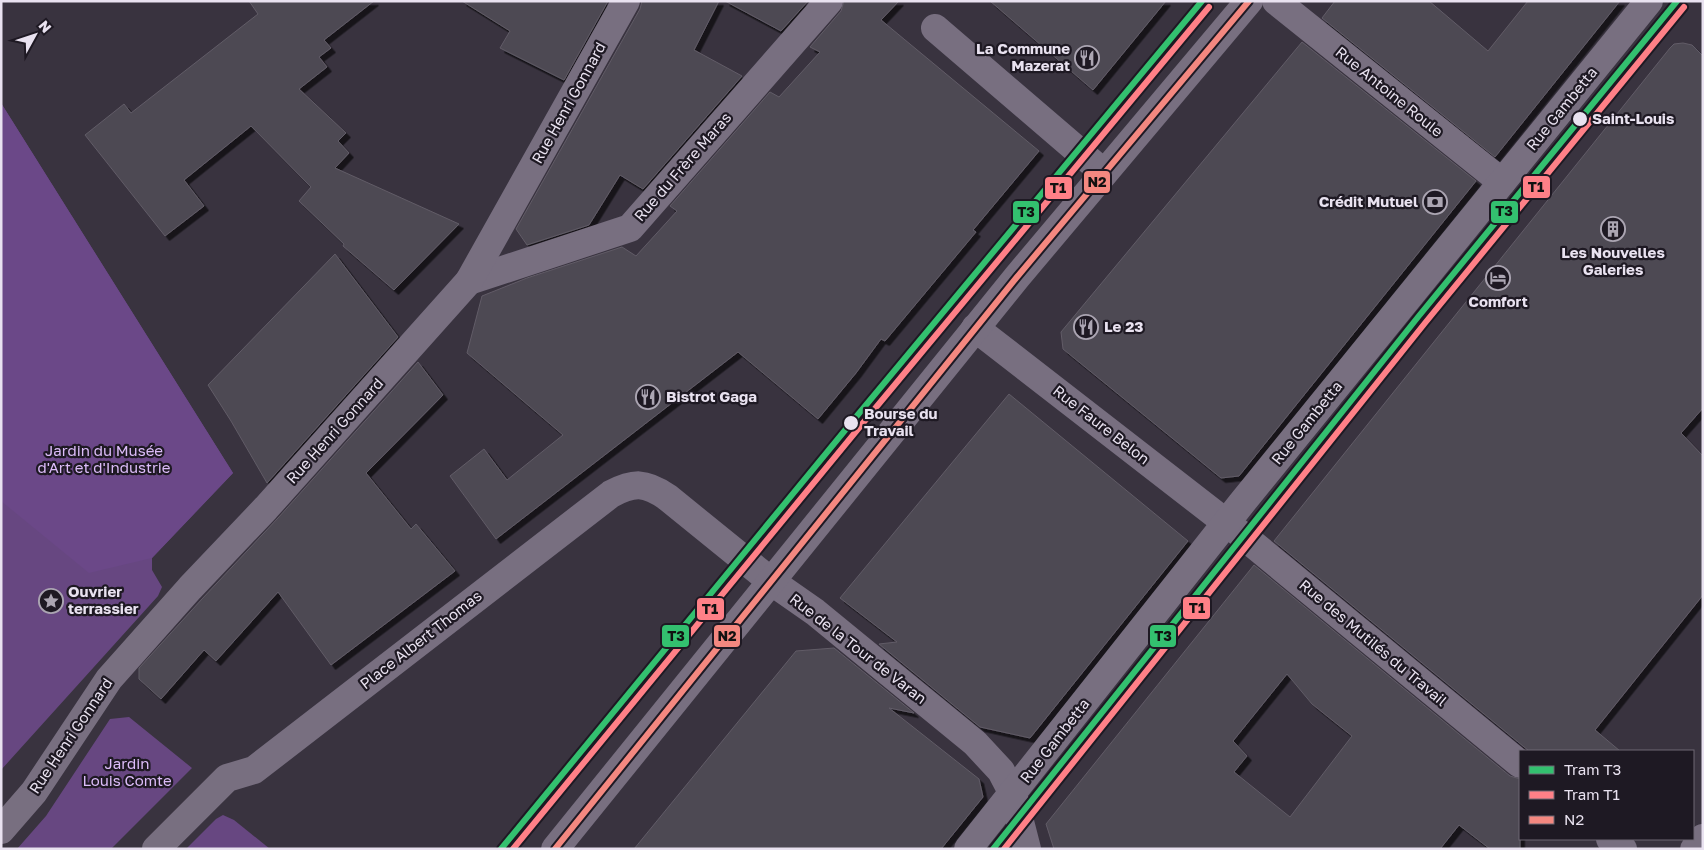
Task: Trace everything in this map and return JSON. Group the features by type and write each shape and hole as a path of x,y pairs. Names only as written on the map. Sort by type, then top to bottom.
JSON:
{"street":[{"name":"Rue Henri Gonnard","path":"6,825 34,792 108,680 190,588 266,508 469,281 626,1"},
{"name":"Rue du Frère Maras","path":"469,281 630,228 829,1"},
{"path":"555,849 976,328 1249,1"},
{"name":"Rue Antoine Roule","path":"1276,1 1502,182"},
{"name":"Rue Gambetta","path":"968,849 1226,523 1649,1"},
{"path":"935,28 1104,173"},
{"name":"Rue Faure Belon","path":"976,328 1226,523"},
{"name":"Rue de la Tour de Varan","path":"611,494 624,487 637,484 657,490 772,582 815,612 975,743 1001,771 1013,794 1027,849"},
{"name":"Place Albert Thomas","path":"156,849 227,778 254,770 611,494"},
{"name":"Rue des Mutilés du Travail","path":"1226,523 1519,763"},
{"path":"1694,849 1703,838"},
{"path":"1611,840 1622,849"}],"green space":[{"name":"Jardin du Musée d'Art et d'Industrie","path":"1,103 233,473 152,558 152,570 162,587 158,596 1,770"},
{"name":"Jardin du Musée d'Art et d'Industrie","path":"1,103 233,473 152,558 89,573 1,501"},
{"name":"Jardin Louis Comte","path":"129,717 192,768 111,849 17,849 46,816 110,719"},
{"path":"223,815 234,820 270,849 186,849 216,819"}],"building":[{"path":"249,1 374,1 324,40 331,48 319,57 327,67 299,89 346,133 338,141 349,153 335,168 459,224 394,290 343,246 344,244 299,201 311,187 251,126 184,180 204,206 165,236 85,135 124,104 131,113 258,14"},
{"path":"462,1 608,1 564,80 500,48 510,31"},
{"path":"642,1 719,1 694,50 742,76 643,189 620,175 589,225 527,245 516,229 640,9"},
{"path":"725,1 808,1 781,31"},
{"name":"Bourse du Travail","path":"844,1 899,1 881,20 1039,151 973,230 976,232 885,341 881,339 818,419 738,352 496,539 450,476 484,449 507,480 563,435 467,353 482,296 527,278 622,247 636,256 677,211 670,206 770,92 779,97 820,52 810,47 841,11"},
{"name":"La Commune Mazerat","path":"990,1 1166,1 1093,90"},
{"path":"1335,1 1429,1 1488,51 1528,1 1620,1 1495,157 1322,18"},
{"path":"1302,42 1476,181 1239,476 1221,478 1063,349 1061,332"},
{"path":"1674,44 1692,45 1703,56 1703,408 1681,433 1703,456 1703,595 1595,730 1619,750 1528,750 1274,541"},
{"path":"335,254 398,337 267,483 208,385"},
{"path":"418,362 443,395 366,473 411,529 416,524 455,571 331,665 278,592 216,661 204,650 161,699 139,679 139,668 278,518"},
{"path":"1009,394 1188,541 1030,738 980,727 879,644 897,642 840,598"},
{"path":"1254,565 1510,776 1519,779 1520,849 1490,849 1459,825 1440,849 1054,849 1046,824","holes":["1287,674 1312,704 1352,736 1290,817 1234,772 1247,756 1233,741"]},
{"path":"834,648 914,713 889,708 979,779 983,797 941,849 634,849 796,651"}],"tram line":[{"name":"T3","path":"501,849 851,423 1202,1"},
{"name":"T3","path":"993,849 1418,317 1677,1"},
{"name":"T1","path":"513,849 858,429 1209,7"},
{"name":"T1","path":"1004,849 1425,323 1684,7"}],"transit line":[{"name":"N2","path":"555,849 1017,277 1249,1"}],"place":[{"name":"La Commune Mazerat","path":"1087,58"},
{"name":"Saint-Louis","path":"1580,119"},
{"name":"Crédit Mutuel","path":"1435,202"},
{"name":"Les Nouvelles Galeries","path":"1613,229"},
{"name":"Comfort","path":"1498,278"},
{"name":"Le 23","path":"1086,327"},
{"name":"Bistrot Gaga","path":"648,397"},
{"name":"Bourse du Travail","path":"851,423"},
{"name":"Ouvrier terrassier","path":"51,601"}]}
